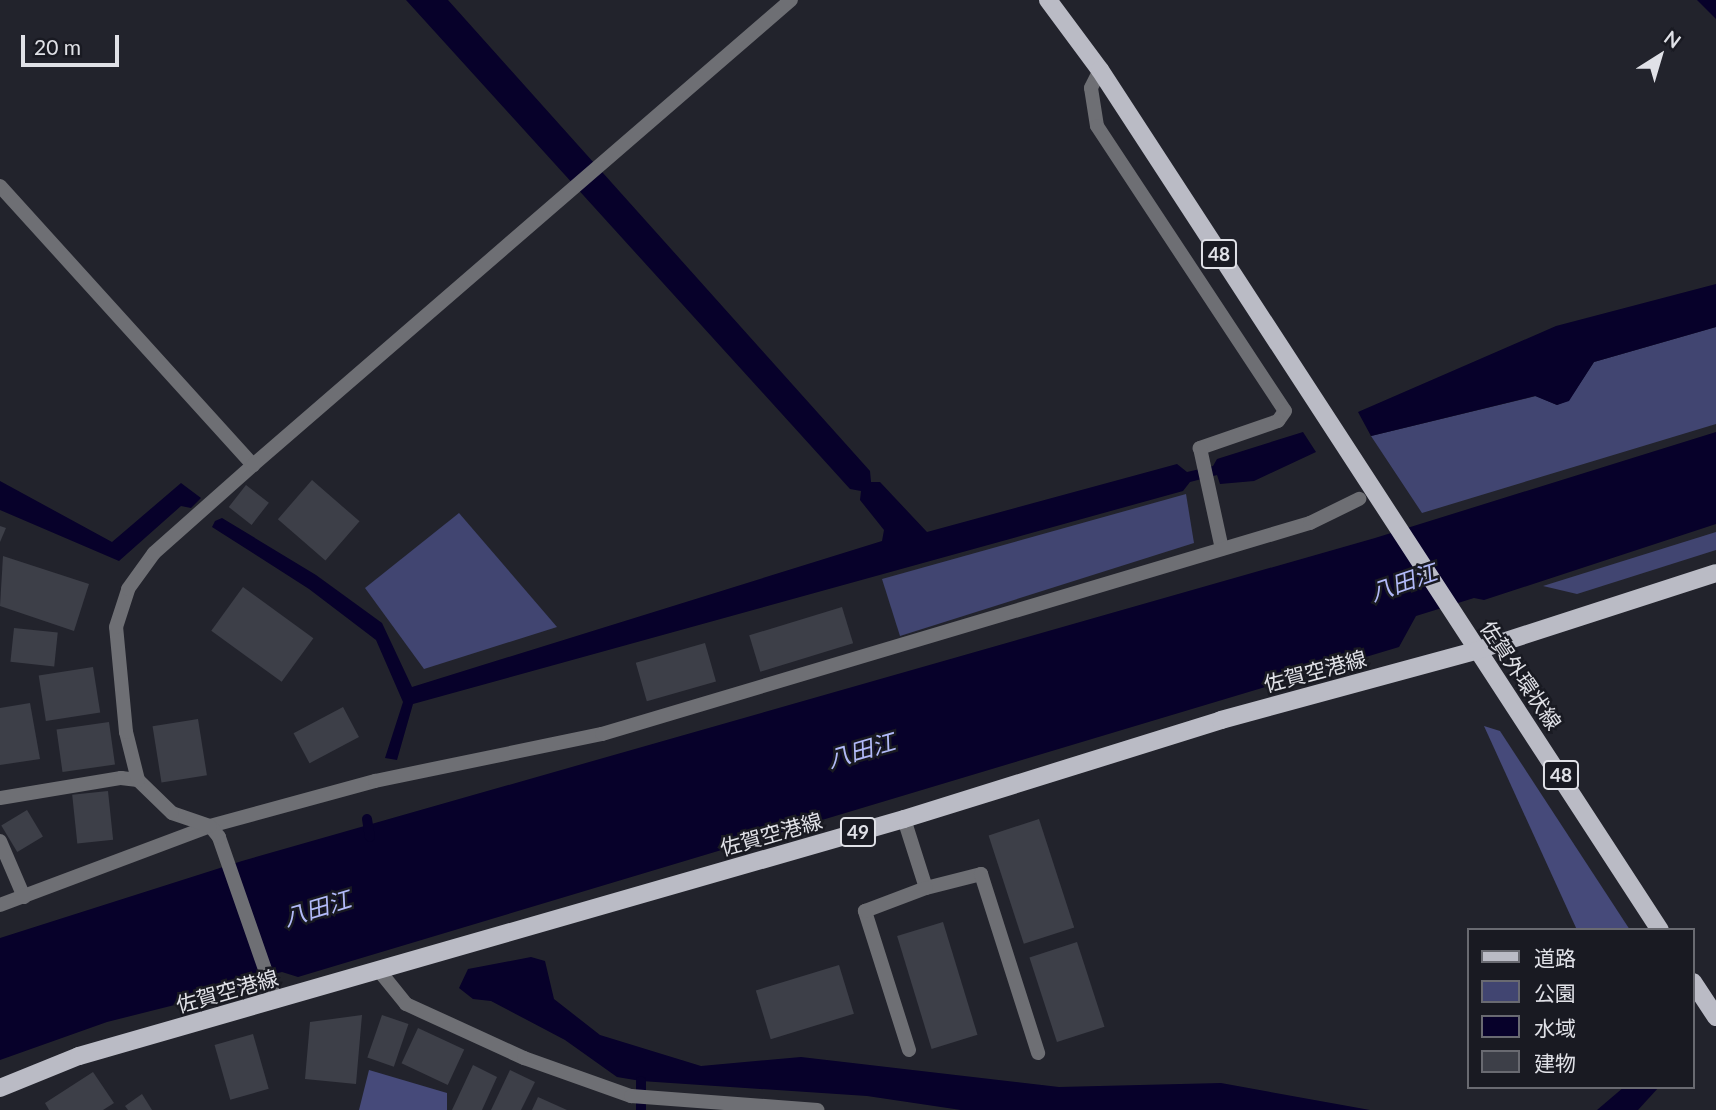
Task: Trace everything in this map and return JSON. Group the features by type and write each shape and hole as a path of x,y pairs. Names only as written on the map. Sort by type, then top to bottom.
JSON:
{"main road":[{"name":"48","path":"1048,0 1100,70"},
{"name":"佐賀外環状線","path":"1100,70 1659,928"},
{"name":"佐賀空港線","path":"0,1088 79,1056 275,996 381,973 904,819 1221,720 1478,650 1716,573"},
{"path":"1695,985 1716,1017"}],"street":[{"path":"275,996 214,832 172,813 138,780 126,732 116,627 128,589 154,553 253,465 791,0"},
{"path":"1100,70 1091,88 1097,126 1285,411 1278,421 1200,448 1199,458 1222,549"},
{"path":"0,186 253,465"},
{"path":"0,905 374,781 602,734 1310,523 1359,499"},
{"path":"0,798 121,778 138,780"},
{"path":"904,819 926,888"},
{"path":"0,841 24,897"},
{"path":"909,1050 865,911 926,888 981,874 1038,1053"},
{"path":"381,973 406,1003 523,1058 631,1096 656,1101 817,1110"}],"green space":[{"path":"1716,327 1716,424 1422,513 1371,436 1536,396 1557,405 1569,400 1594,362"},
{"path":"1186,494 1194,543 900,636 882,579"},
{"path":"459,513 557,627 424,669 365,588"},
{"path":"1716,532 1716,550 1577,594 1543,586"}],"shaded area":[{"path":"1484,726 1500,731 1629,928 1576,928"},
{"path":"369,1070 447,1093 447,1110 359,1110"}],"water":[{"path":"406,0 448,0 870,471 871,482 880,482 927,532 1177,464 1187,472 1213,466 1217,459 1303,432 1316,452 1254,481 1220,484 1217,475 1190,482 1183,491 413,704 397,760 385,758 403,702 376,640 309,589 212,527 215,521 222,518 316,575 382,623 412,687 882,541 884,530 860,500 861,491 850,489"},
{"path":"1697,0 1716,0 1716,19"},
{"path":"1716,284 1716,327 1594,362 1569,401 1557,405 1535,396 1371,436 1358,412 1556,326"},
{"name":"八田江","path":"1716,432 1716,524 1484,600 1474,598 1416,616 1399,647 298,977 282,972 256,978 246,987 107,1022 0,1060 0,938 242,861 1375,538"},
{"path":"0,481 112,542 181,483 201,498 191,508 181,506 119,561 0,510"},
{"path":"531,957 545,961 554,999 600,1035 701,1066 801,1057 1059,1087 1221,1083 1370,1110 961,1110 867,1096 641,1081 617,1077 565,1040 491,1001 473,999 459,988 468,969"},
{"path":"1622,1089 1657,1089 1638,1110 1597,1110"}],"building":[{"path":"312,480 360,521 325,561 278,519"},
{"path":"246,485 269,503 252,525 229,507"},
{"path":"0,526 6,528 0,542"},
{"path":"3,556 89,584 74,631 0,606"},
{"path":"243,587 313,638 282,682 211,631"},
{"path":"842,607 853,643 760,672 749,635"},
{"path":"14,628 58,633 54,666 10,662"},
{"path":"705,643 716,681 647,701 636,663"},
{"path":"93,667 100,712 46,721 39,676"},
{"path":"30,703 40,759 0,765 0,708"},
{"path":"343,707 359,737 310,763 294,733"},
{"path":"198,719 207,775 161,782 153,726"},
{"path":"109,722 115,765 63,772 57,729"},
{"path":"108,791 113,840 77,843 72,795"},
{"path":"27,810 43,837 17,852 1,825"},
{"path":"1039,819 1074,927 1024,944 989,835"},
{"path":"943,922 977,1035 932,1049 897,936"},
{"path":"1077,942 1105,1027 1057,1042 1029,957"},
{"path":"839,965 854,1014 771,1039 756,990"},
{"path":"362,1015 356,1084 305,1079 310,1022"},
{"path":"382,1015 408,1024 394,1067 367,1058"},
{"path":"418,1028 464,1050 448,1085 402,1063"},
{"path":"253,1034 269,1089 230,1100 215,1045"},
{"path":"473,1065 497,1077 482,1110 452,1110"},
{"path":"510,1070 535,1082 521,1110 491,1110"},
{"path":"93,1072 114,1103 103,1110 49,1110 45,1103"},
{"path":"142,1094 152,1110 128,1110 125,1106"},
{"path":"538,1097 567,1110 532,1110"}],"waterway":[{"path":"367,819 370,837"},
{"path":"641,1081 641,1110"}]}
